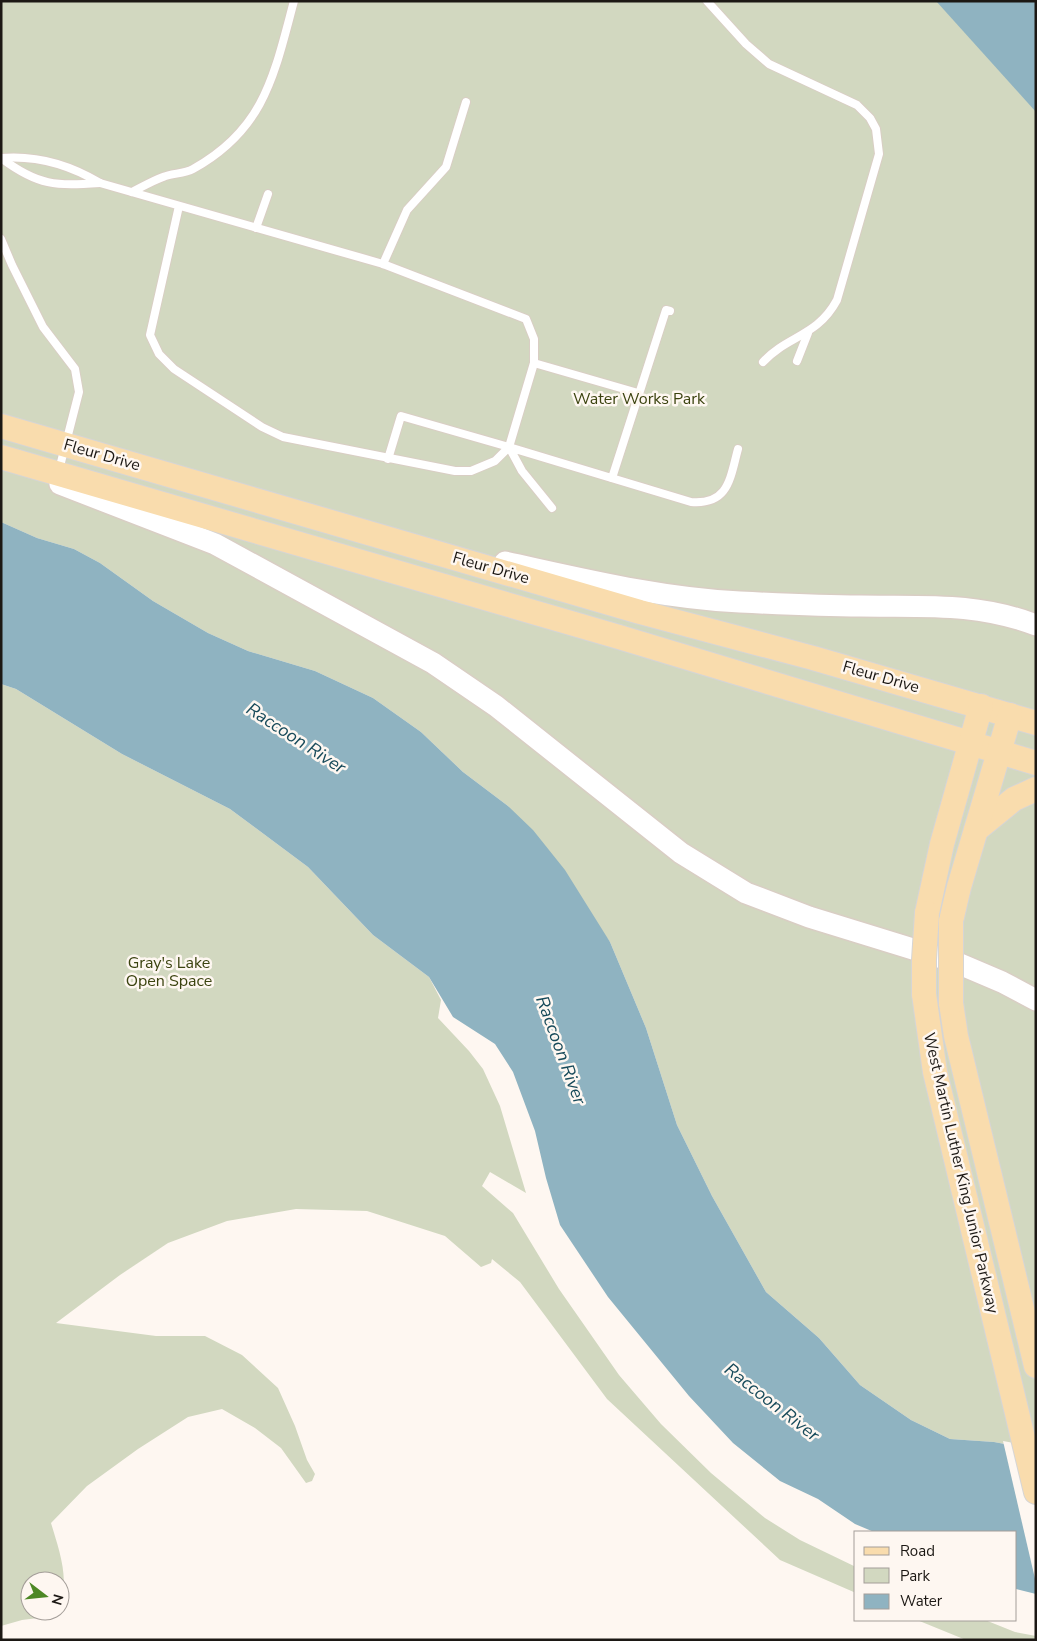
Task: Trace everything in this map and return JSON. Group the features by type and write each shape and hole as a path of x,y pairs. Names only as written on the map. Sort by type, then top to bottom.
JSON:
{"main road":[{"name":"Fleur Drive","path":"1,426 640,612 981,706 1036,723"},
{"name":"Fleur Drive","path":"1,457 177,510 270,534 1036,763"},
{"path":"1,462 215,544 433,663 496,706 681,853 746,893 809,917 962,965 1002,982 1036,1000"},
{"path":"370,533 635,590 684,598 823,606 972,608 1007,614 1036,625"},
{"name":"West Martin Luther King Junior Parkway","path":"981,706 942,844 927,914 924,994 935,1072 1036,1492"},
{"name":"West Martin Luther King Junior Parkway","path":"1010,715 959,887 951,921 951,1003 956,1036 1036,1366"},
{"path":"976,830 1014,798 1036,789"}],"lane":[{"path":"132,192 164,176 190,171 216,154 243,130 261,105 271,84 294,1"},
{"path":"707,1 746,44 769,64 857,105 870,118 876,129 879,147 876,168 837,300 828,315 808,333 773,352 763,362"},
{"path":"383,264 407,210 446,167 466,102"},
{"path":"1,158 23,156 42,159 82,172 100,183 383,264 526,319 534,339 534,363 509,447 495,461 471,470 455,471 295,440 269,430 174,369 159,354 150,335 151,324 180,206"},
{"path":"1,158 20,173 59,186 100,183"},
{"path":"256,228 268,194"},
{"path":"392,219 401,222"},
{"path":"1,239 43,327 75,369 78,392 58,474"},
{"path":"612,478 638,393 658,344 666,310 670,311"},
{"path":"797,360 808,333"},
{"path":"534,363 638,393"},
{"path":"388,459 401,416 691,502 704,503 713,501 723,494 738,449"},
{"path":"509,447 522,471 552,508"}],"green space":[{"name":"Water Works Park","path":"1,1 1036,1 1036,1450 994,1442 950,1439 911,1420 860,1385 819,1338 766,1292 712,1196 677,1125 646,1028 610,942 508,806 463,772 421,732 373,698 315,671 248,651 208,633 153,601 100,563 74,549 37,538 1,522"},
{"name":"Gray's Lake Open Space","path":"1,684 16,689 122,754 230,809 308,867 373,935 429,977 441,1000 438,1018 483,1069 500,1106 526,1193 490,1172 482,1186 513,1213 559,1289 619,1375 661,1424 711,1473 765,1518 800,1540 854,1566 854,1592 780,1560 607,1399 520,1282 492,1259 491,1263 481,1267 445,1236 367,1211 296,1209 227,1221 168,1243 120,1275 56,1323 156,1336 205,1336 242,1355 278,1388 295,1426 307,1460 315,1474 312,1481 306,1483 281,1448 255,1428 222,1409 188,1417 138,1449 87,1486 51,1523 60,1552 63,1571 20,1571 20,1621 1,1626"},
{"path":"919,1621 988,1621 1015,1632 1036,1636 1036,1640 966,1640"}],"water":[{"path":"936,1 1036,1 1036,112"},
{"name":"Raccoon River","path":"1,522 37,538 74,549 100,563 153,601 208,633 248,651 315,671 373,698 421,732 463,772 508,806 533,830 565,870 610,942 646,1028 677,1125 712,1196 766,1292 819,1338 860,1385 911,1420 950,1439 994,1442 1036,1450 1036,1594 1017,1589 1017,1531 872,1531 855,1524 818,1499 780,1481 733,1443 689,1396 608,1297 560,1225 535,1131 513,1072 495,1044 453,1017 429,977 373,935 308,867 230,809 122,754 16,689 1,684"}],"pier":[{"path":"1003,1441 1036,1447 1036,1583"}]}
